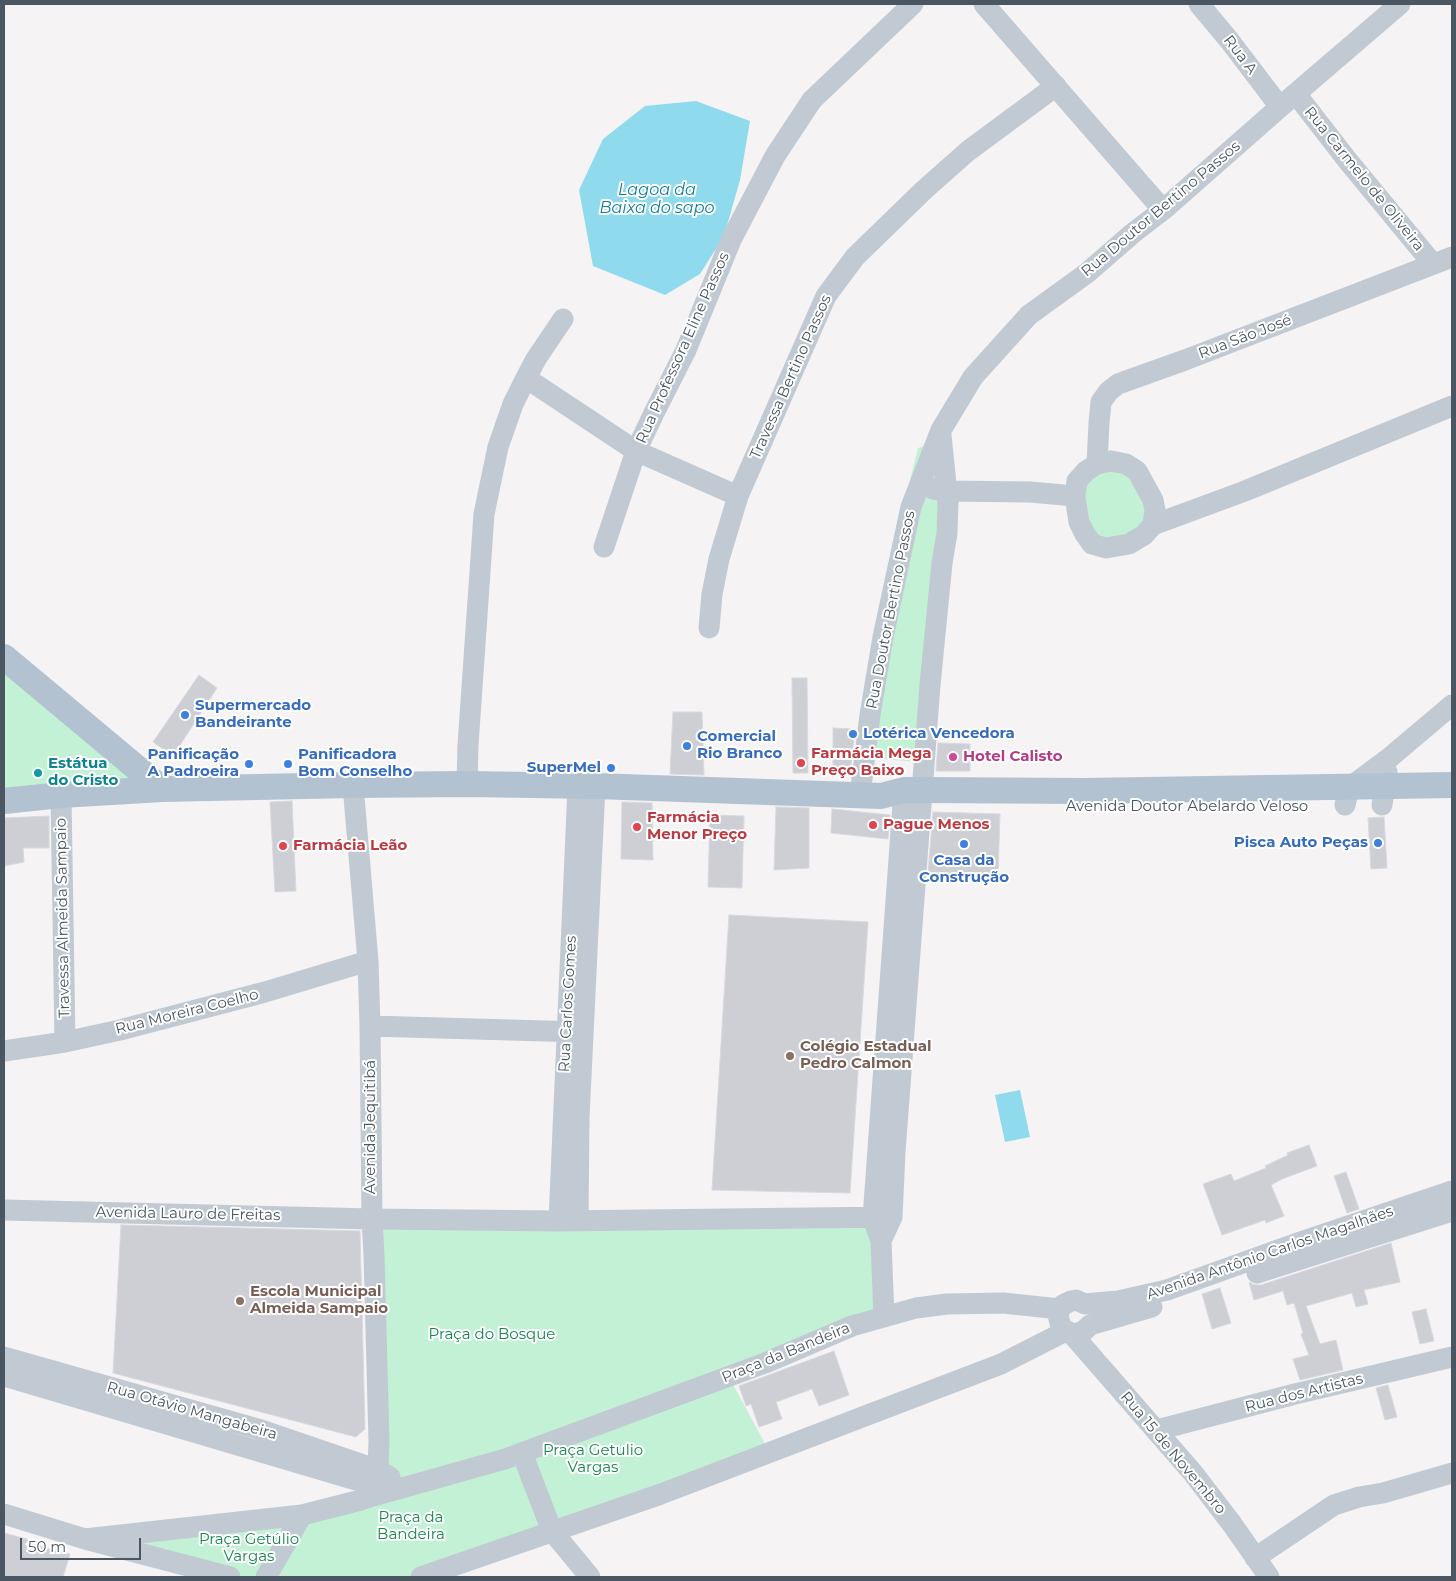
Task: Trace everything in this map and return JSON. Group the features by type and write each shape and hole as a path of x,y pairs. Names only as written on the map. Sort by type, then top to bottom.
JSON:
{"main road":[{"path":"4,657 162,790"},
{"name":"Avenida Doutor Abelardo Veloso","path":"4,801 61,795 162,790 467,784 587,786 899,797 1085,800 1383,796 1452,802"},
{"name":"Avenida Doutor Abelardo Veloso","path":"1383,796 1452,785"}],"street":[{"name":"Rua Professora Eline Passos","path":"526,378 636,451 686,350 732,240 775,156 812,100 913,4"},
{"path":"984,4 1163,210"},
{"name":"Rua A","path":"1200,4 1280,107"},
{"name":"Rua Doutor Bertino Passos","path":"899,797 870,715 883,637 910,507 941,430 973,377 1029,315 1087,272 1163,210 1400,4"},
{"name":"Travessa Bertino Passos","path":"709,628 718,559 738,496 826,296 855,257 899,213 968,151 1056,86"},
{"name":"Rua Carmelo de Oliveira","path":"1296,94 1348,161 1433,264"},
{"name":"Rua São José","path":"1097,464 1098,423 1102,402 1109,391 1118,384 1452,257"},
{"path":"467,784 484,514 498,447 513,404 536,359 563,319"},
{"path":"1154,525 1153,500 1137,471 1126,464 1111,461 1097,464 1086,471 1077,481 1075,496 1079,522 1092,544 1106,548 1130,544 1144,535 1154,525 1245,491 1452,406"},
{"path":"884,1317 882,1217 895,1152 899,797 935,633 947,533 941,430"},
{"path":"604,548 636,451 738,496"},
{"path":"917,487 946,491 1030,492 1075,496"},
{"path":"1347,796 1452,705"},
{"path":"1383,796 1388,759"},
{"name":"Avenida Jequitibá","path":"353,785 368,962 370,1026 372,1219 379,1386 374,1484"},
{"name":"Rua Carlos Gomes","path":"568,1220 571,1117 587,786"},
{"name":"Travessa Almeida Sampaio","path":"61,795 65,1042"},
{"name":"Rua Moreira Coelho","path":"4,1051 65,1042 120,1030 265,992 368,962"},
{"path":"370,1026 576,1032"},
{"name":"Avenida Antônio Carlos Magalhães","path":"1060,1309 1067,1302 1076,1300 1085,1304 1118,1301 1167,1290 1301,1250 1452,1191"},
{"name":"Avenida Lauro de Freitas","path":"4,1210 372,1219"},
{"path":"421,1577 661,1494 1001,1364 1076,1330 1163,1304 1301,1250 1452,1211"},
{"path":"372,1219 568,1220 882,1217"},
{"name":"Praça da Bandeira","path":"374,1484 404,1486 505,1459 756,1366 852,1326 916,1308 947,1304 1003,1303 1060,1309"},
{"path":"1076,1330 1091,1314 1085,1304"},
{"path":"1060,1309 1058,1321 1061,1327 1076,1330"},
{"name":"Rua 15 de Novembro","path":"1076,1330 1193,1473 1269,1577"},
{"name":"Rua Otávio Mangabeira","path":"4,1357 56,1381"},
{"name":"Rua dos Artistas","path":"1157,1430 1295,1394 1452,1357"},
{"name":"Rua Otávio Mangabeira","path":"4,1376 56,1381 258,1429 374,1484"},
{"path":"522,1453 552,1531 590,1577"},
{"path":"1255,1558 1334,1505 1354,1498 1383,1493 1452,1473"},
{"path":"85,1538 302,1515 374,1484"},
{"path":"4,1514 230,1577"},
{"path":"266,1577 302,1515"}],"green space":[{"path":"942,440 948,503 919,762 868,758 906,495 918,448"},
{"path":"1096,469 1137,471 1149,526 1094,545 1082,476"},
{"path":"4,658 161,789 4,801"},
{"name":"Praça do Bosque","path":"873,1218 884,1316 729,1377 769,1451 416,1577 231,1577 113,1536 370,1497 372,1219"}],"water":[{"name":"Lagoa da Baixa do sapo","path":"696,101 750,121 740,180 724,236 700,274 665,295 593,266 579,190 603,139 645,106"},
{"path":"1020,1090 1030,1137 1005,1142 995,1095"}],"building":[{"name":"Supermercado Bandeirante","path":"199,675 217,688 173,756 153,742"},
{"path":"792,678 807,678 808,773 793,773"},
{"name":"Comercial Rio Branco","path":"673,712 702,712 704,775 670,774"},
{"path":"833,728 855,729 850,774 833,773"},
{"name":"Hotel Calisto","path":"938,743 970,744 970,771 936,771"},
{"name":"Farmácia Leão","path":"292,801 296,891 275,892 270,802"},
{"name":"Farmácia Menor Preço","path":"622,802 652,803 653,860 621,859"},
{"path":"776,807 809,808 809,868 774,870"},
{"path":"832,809 890,815 888,839 831,833"},
{"name":"Casa da Construção","path":"933,812 1000,814 998,875 928,873"},
{"path":"710,815 744,816 742,888 708,887"},
{"path":"49,816 49,848 23,848 24,862 4,866 4,818"},
{"name":"Pisca Auto Peças","path":"1384,817 1387,868 1371,869 1368,818"},
{"name":"Colégio Estadual Pedro Calmon","path":"729,915 868,922 850,1193 712,1190"},
{"path":"1309,1145 1317,1166 1271,1185 1284,1216 1266,1223 1265,1220 1222,1235 1203,1184 1231,1174 1234,1181 1266,1168 1265,1166 1288,1155 1287,1153"},
{"path":"1346,1172 1359,1209 1347,1213 1334,1176"},
{"name":"Escola Municipal Almeida Sampaio","path":"121,1225 360,1231 365,1429 356,1437 113,1373"},
{"path":"1391,1243 1400,1282 1364,1290 1368,1304 1356,1307 1352,1293 1306,1306 1320,1344 1336,1340 1343,1370 1300,1380 1293,1359 1309,1355 1301,1334 1303,1333 1294,1303 1287,1305 1283,1291 1254,1300 1249,1282 1254,1285 1261,1285"},
{"path":"1220,1288 1231,1323 1212,1329 1202,1294"},
{"path":"1426,1309 1434,1341 1420,1344 1412,1312"},
{"path":"834,1351 849,1395 819,1406 812,1389 776,1402 782,1419 759,1427 751,1404 746,1406 739,1386"},
{"path":"1388,1385 1397,1417 1385,1420 1376,1388"},
{"path":"4,1533 34,1541 33,1544 70,1554 63,1577 4,1577"}],"place":[{"name":"Supermercado Bandeirante","path":"185,715"},
{"name":"Lotérica Vencedora","path":"853,734"},
{"name":"Comercial Rio Branco","path":"687,746"},
{"name":"Hotel Calisto","path":"953,757"},
{"name":"Farmácia Mega Preço Baixo","path":"801,763"},
{"name":"Panificação A Padroeira","path":"249,764"},
{"name":"Panificadora Bom Conselho","path":"288,764"},
{"name":"SuperMel","path":"611,768"},
{"name":"Estátua do Cristo","path":"38,773"},
{"name":"Pague Menos","path":"873,825"},
{"name":"Farmácia Menor Preço","path":"637,827"},
{"name":"Pisca Auto Peças","path":"1378,843"},
{"name":"Casa da Construção","path":"964,844"},
{"name":"Farmácia Leão","path":"283,846"},
{"name":"Colégio Estadual Pedro Calmon","path":"790,1056"},
{"name":"Escola Municipal Almeida Sampaio","path":"240,1301"}],"park label":[{"name":"Praça Getulio Vargas","path":"593,1460"},
{"name":"Praça Getúlio Vargas","path":"249,1548"}]}
